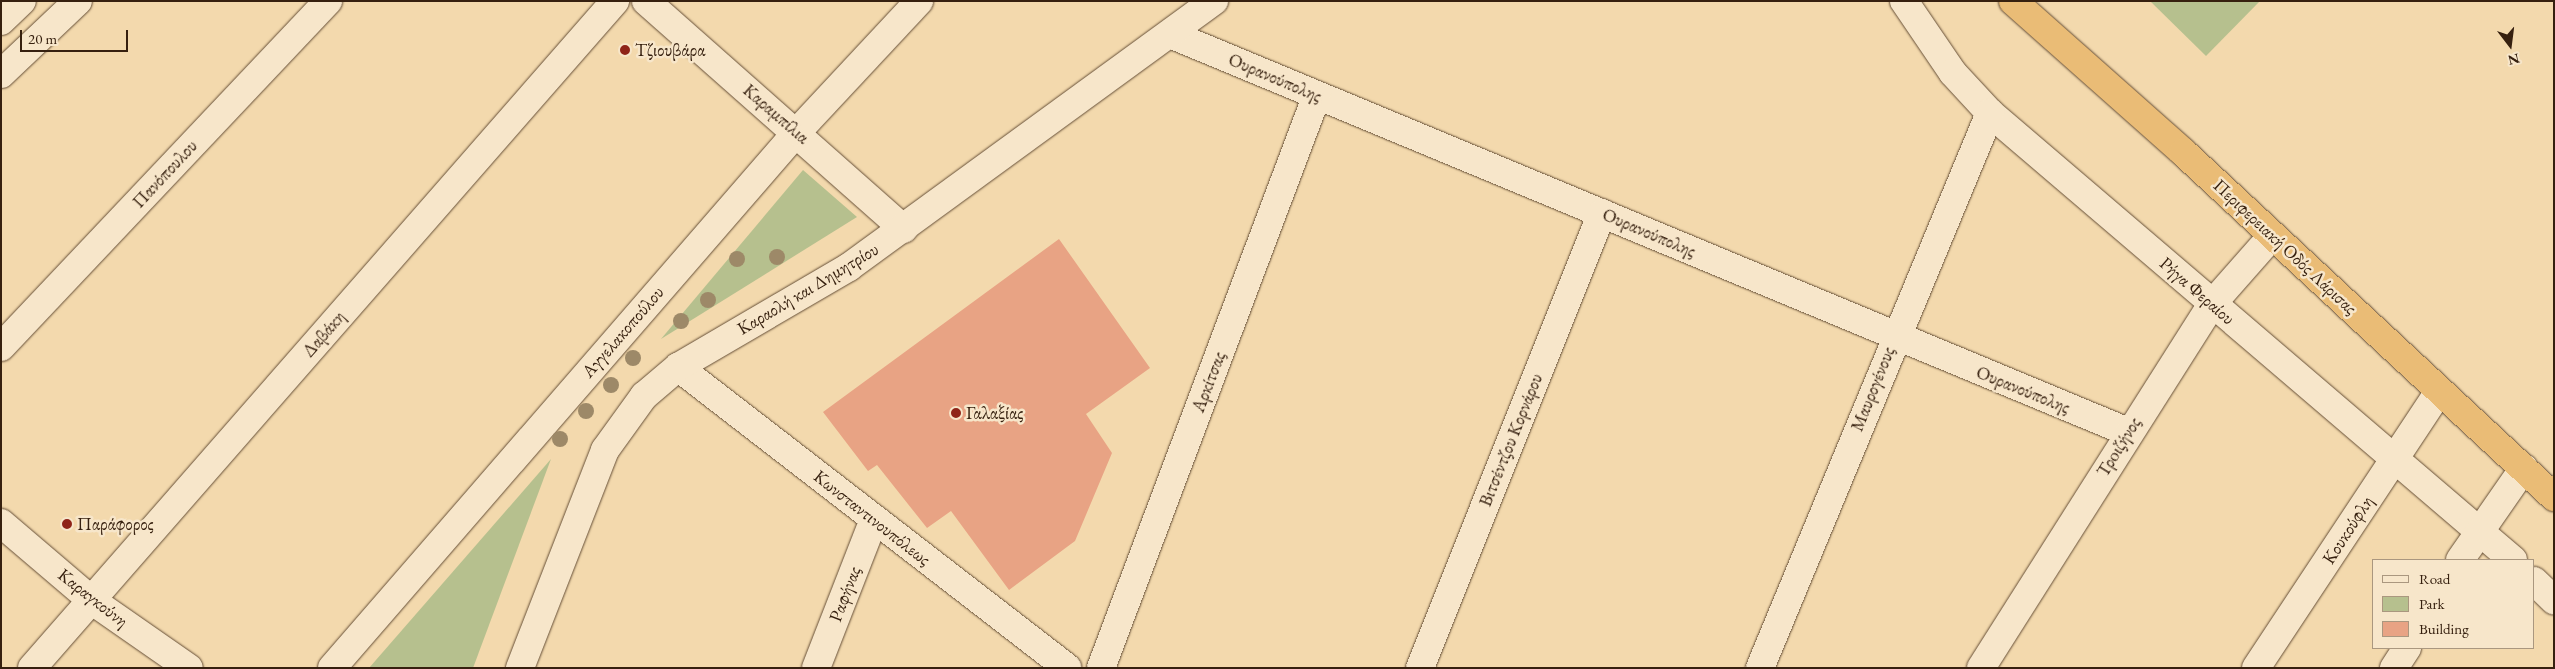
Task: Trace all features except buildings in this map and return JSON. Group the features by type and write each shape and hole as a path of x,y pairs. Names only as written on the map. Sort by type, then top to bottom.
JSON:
{"highway":[{"name":"Περιφερειακή Οδός Λάρισας","path":"2013,1 2272,236 2554,497"}],"street":[{"path":"1,21 22,1"},
{"path":"1,74 78,1"},
{"name":"Πανόπουλου","path":"1,347 328,1"},
{"name":"Δαβάκη","path":"32,668 615,1"},
{"name":"Καραμπίλια","path":"646,1 797,132 904,229"},
{"name":"Αγγελακοπούλου","path":"332,668 797,132 919,1"},
{"name":"Καραολή και Δημητρίου","path":"520,668 605,450 644,396 678,367 849,267 904,229 1214,1"},
{"name":"Ρήγα Φεραίου","path":"1904,1 1954,73 1990,113 2212,304 2479,528 2511,559"},
{"name":"Ουρανούπολης","path":"1170,34 1602,213 1894,338 2128,432"},
{"name":"Αρκίτσας","path":"1101,668 1317,95"},
{"name":"Μαυρογένους","path":"1760,668 1894,338 1990,113"},
{"name":"Βιτσέντζου Κορνάρου","path":"1420,668 1602,213"},
{"name":"Τρoιζήνος","path":"1981,668 2128,432 2212,304 2272,236"},
{"name":"Κωνσταντινουπόλεως","path":"678,367 1067,668"},
{"name":"Κουκούφλη","path":"2256,668 2439,391"},
{"path":"2461,559 2479,528 2524,468"},
{"name":"Ραφήνας","path":"816,668 874,519"},
{"name":"Καραγκούνη","path":"1,523 91,600 189,668"},
{"path":"2535,581 2554,600"},
{"path":"2394,668 2406,649"}],"green space":[{"path":"2150,1 2260,1 2206,56"},
{"path":"803,170 857,217 661,339"},
{"path":"551,459 473,668 369,668"}],"place":[{"name":"Τζιουβάρα","path":"625,50"},
{"name":"Γαλαξίας","path":"956,413"},
{"name":"Παράφορος","path":"67,524"}]}
